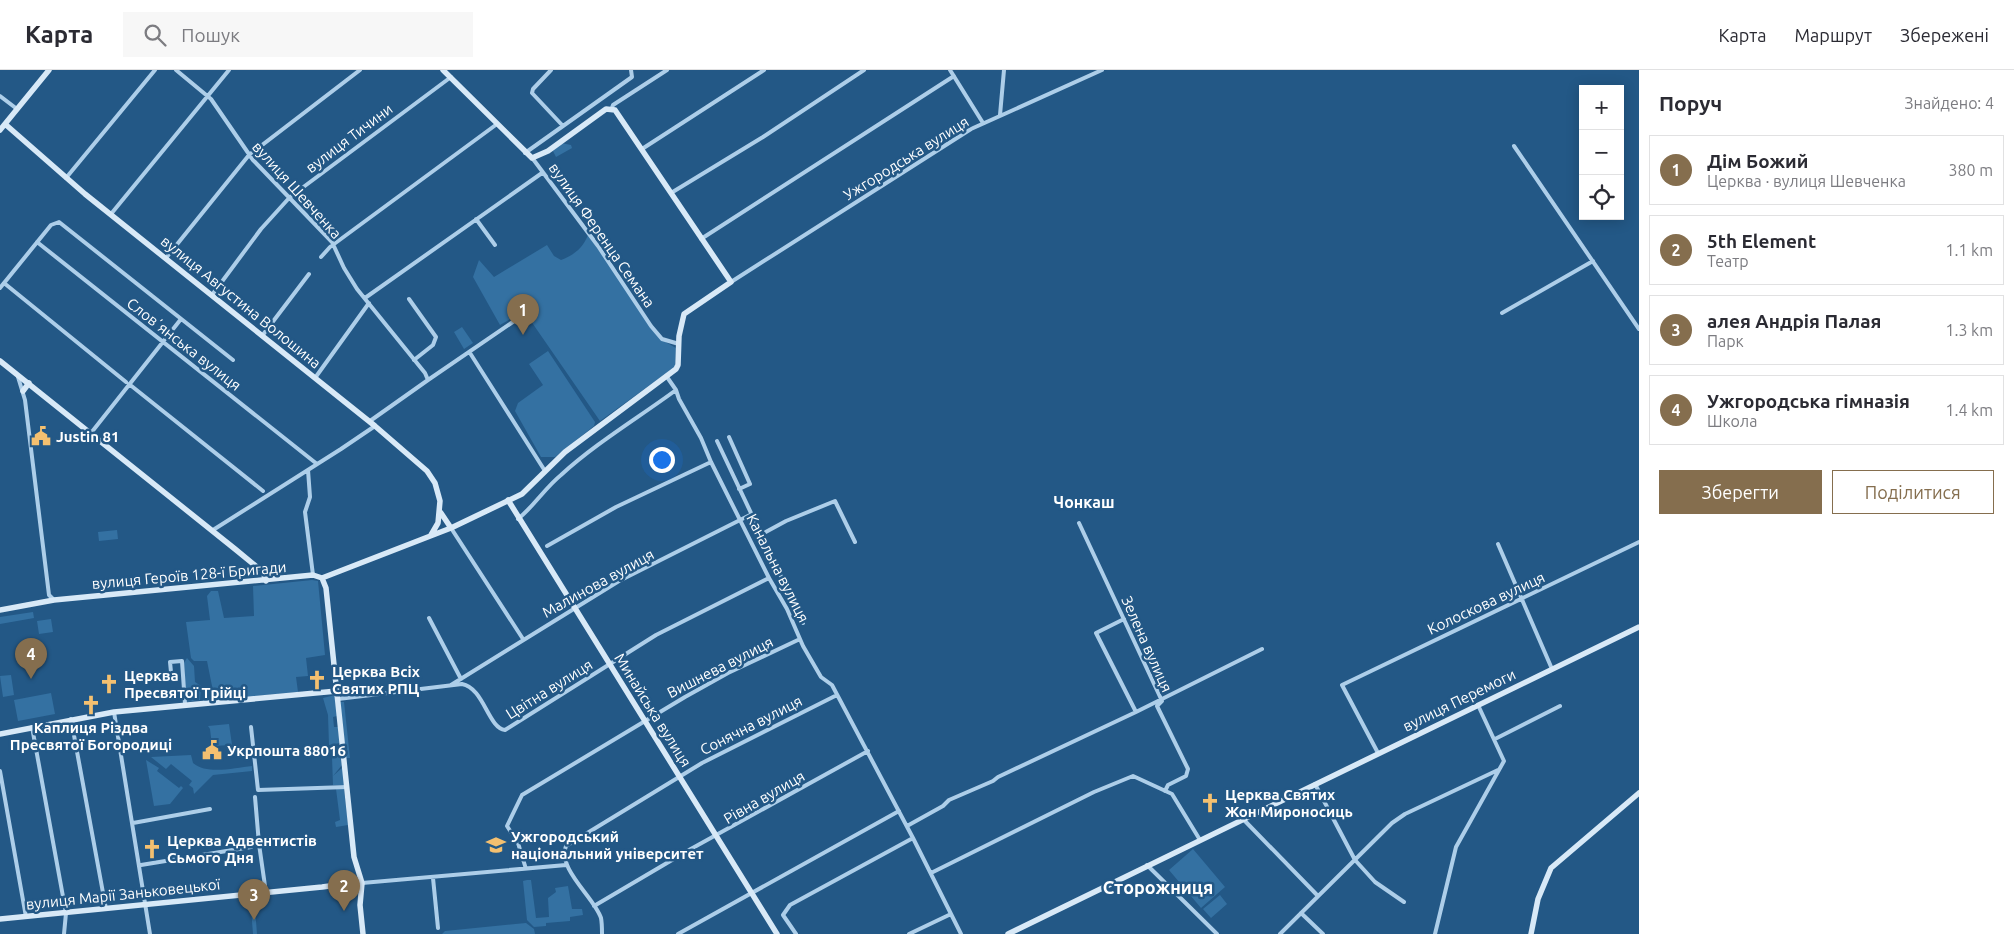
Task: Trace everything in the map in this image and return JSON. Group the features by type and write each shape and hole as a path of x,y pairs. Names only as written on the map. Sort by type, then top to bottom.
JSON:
{"street":[{"path":"0,130 49,70"},
{"path":"66,178 154,70"},
{"name":"вулиця Шевченка","path":"176,70 207,95 249,155 334,245 344,268 428,380"},
{"path":"111,214 229,70"},
{"path":"166,258 249,155 360,70"},
{"name":"вулиця Ференца Семана","path":"443,70 525,153 533,158 542,173 598,246 651,326 662,339 679,344"},
{"path":"551,70 532,89 532,93 562,126"},
{"path":"525,153 632,78 631,70"},
{"path":"533,158 602,112 612,108 613,105 667,70"},
{"path":"642,149 764,70"},
{"path":"671,193 864,70"},
{"path":"950,70 983,123"},
{"path":"1000,115 1004,70"},
{"name":"Ужгородська вулиця","path":"731,282 983,123 1102,70"},
{"path":"701,239 954,76"},
{"name":"вулиця Тичини","path":"212,294 261,229 290,197 451,77"},
{"path":"0,96 17,109"},
{"path":"360,905 352,888 351,879 354,859 326,588 322,578 451,528 526,490 595,428 667,377 678,365 684,314 731,282 642,149 612,108"},
{"name":"вулиця Августина Волошина","path":"6,124 66,178 212,294 427,471 438,489 441,512 451,528"},
{"path":"321,257 334,245 497,124"},
{"path":"1514,146 1639,328"},
{"path":"365,298 542,173"},
{"path":"476,219 495,245"},
{"path":"0,288 51,225 59,222 233,360"},
{"name":"Словʼянська вулиця","path":"37,242 317,464"},
{"path":"1502,313 1593,261"},
{"path":"262,336 308,274"},
{"path":"4,283 263,491"},
{"path":"409,299 436,337 433,345 414,360"},
{"path":"315,378 369,303"},
{"path":"213,530 317,464 428,380 523,315"},
{"path":"91,433 127,383 164,342 181,319"},
{"path":"470,353 545,471"},
{"path":"0,361 213,530 263,572 266,581"},
{"path":"16,373 23,391 48,595 44,601"},
{"name":"Канальна вулиця","path":"667,377 676,390 679,400 701,438 710,462 769,578 787,609 800,639 821,677 832,685 900,811 961,934"},
{"path":"23,391 28,383"},
{"path":"518,520 528,511 546,488 576,462 676,390"},
{"path":"729,437 750,484 739,489"},
{"path":"717,442 750,515 762,534 803,623"},
{"path":"547,546 616,507 710,462"},
{"path":"308,470 310,497 305,512 312,576"},
{"name":"Минайська вулиця","path":"508,500 518,520 718,835 777,934"},
{"path":"762,534 786,520 835,502 855,542"},
{"path":"431,536 437,527 441,512"},
{"name":"Малинова вулиця","path":"449,686 619,581 750,515"},
{"name":"Зелена вулиця","path":"1079,523 1161,699 1157,706 1189,772 1186,776 1168,785 1166,791"},
{"path":"451,528 523,640"},
{"name":"Колоскова вулиця","path":"1378,753 1342,685 1639,542"},
{"path":"1498,544 1552,669"},
{"name":"вулиця Героїв 128-ї Бригади","path":"0,610 54,600 318,575 322,578"},
{"name":"Цвітна вулиця","path":"462,684 474,689 497,725 505,730 656,636 769,578"},
{"path":"48,595 54,600"},
{"path":"338,699 462,684 461,678 429,618"},
{"path":"1124,619 1096,633 1136,712"},
{"name":"вулиця Перемоги","path":"1008,934 1639,627"},
{"name":"Вишнева вулиця","path":"526,869 518,843 507,826 522,795 728,673 800,639"},
{"path":"907,826 943,806 949,800 993,782 998,777 1136,712 1262,649"},
{"path":"171,672 170,662 182,661 184,704"},
{"path":"0,734 114,712 337,691"},
{"name":"Сонячна вулиця","path":"566,865 564,852 566,846 702,763 837,695"},
{"path":"1435,934 1456,847 1504,758 1478,704"},
{"path":"1495,739 1560,706"},
{"path":"114,712 141,865 150,934"},
{"path":"71,719 106,909"},
{"path":"32,727 66,913 64,934"},
{"path":"251,727 258,790 347,787"},
{"name":"Рівна вулиця","path":"594,906 868,752"},
{"path":"0,770 26,917"},
{"path":"1280,934 1392,823 1405,814 1498,770"},
{"path":"931,873 1094,792 1133,776 1166,791 1176,800 1200,840"},
{"path":"1315,784 1355,860 1375,882 1404,902"},
{"path":"1531,934 1542,885 1551,868 1639,793"},
{"path":"255,797 266,892"},
{"path":"133,823 210,809"},
{"path":"678,934 900,811"},
{"path":"1243,819 1318,896"},
{"path":"796,934 783,914 790,905 913,838"},
{"path":"141,865 251,846"},
{"path":"354,859 361,883 360,905 363,934"},
{"path":"351,879 361,883 566,865 601,918 602,934"},
{"path":"1148,866 1217,934"},
{"path":"434,878 438,928"},
{"name":"вулиця Марії Заньковецької","path":"337,885 351,879"},
{"name":"вулиця Марії Заньковецької","path":"0,919 337,885 352,888 361,883"},
{"path":"1301,913 1322,934"},
{"path":"909,934 951,914"}],"shaded area":[{"path":"561,143 571,145 572,148 556,157 553,151"},
{"path":"588,235 662,340 676,348 675,367 600,421 524,311 500,325 473,277 479,260 494,277 547,245 554,256 561,260 570,256 584,244"},
{"path":"462,327 473,343 464,349 454,332"},
{"path":"548,351 595,422 594,426 555,457 541,457 515,411 518,403 543,385 529,364"},
{"path":"117,530 118,539 99,541 98,532"},
{"path":"318,581 325,655 306,658 308,676 296,677 298,692 203,701 203,689 212,686 207,661 194,661 191,658 186,622 210,620 207,596 211,591 218,591 224,618 254,616 253,586"},
{"path":"33,612 34,618 0,624 0,617"},
{"path":"51,619 53,632 39,634 37,621"},
{"path":"187,658 194,666 195,682 201,686 200,700 186,702 184,663"},
{"path":"11,675 14,695 3,697 0,676"},
{"path":"51,693 55,714 18,721 14,700"},
{"path":"335,695 337,716 333,717 334,727 338,727 340,743 329,745 328,715 323,698"},
{"path":"340,702 344,702 350,758 346,758"},
{"path":"229,724 232,745 212,746 208,726"},
{"path":"339,746 342,765 333,776 343,767 344,785 333,785 332,757 329,749"},
{"path":"191,755 193,763 206,769 221,770 252,766 252,771 213,775 194,794 193,788 189,785 192,781 171,764 166,769 151,757"},
{"path":"146,760 159,768 157,771 179,788 181,786 183,788 170,804 154,806"},
{"path":"344,788 348,825 336,827 335,822 340,820 336,789"},
{"path":"1193,849 1225,887 1201,908 1169,870"},
{"path":"531,880 536,918 549,917 548,898 556,892 555,888 568,886 572,909 582,909 583,915 570,917 570,921 546,923 546,926 534,927 527,920 523,881"},
{"path":"1220,895 1227,904 1211,918 1203,909"},
{"path":"250,896 254,896 257,934 253,934"},
{"path":"526,923 534,929 535,934 442,934 445,931"}],"place":[{"name":"Дім Божий","path":"523,335"},
{"name":"Justin 81","path":"41,436"},
{"name":"Ужгородська гімназія","path":"31,679"},
{"name":"Церква Всіх Святих РПЦ","path":"317,680"},
{"name":"Церква Пресвятої Трійці","path":"109,684"},
{"name":"Каплиця Різдва Пресвятої Богородиці","path":"91,705"},
{"name":"Укрпошта 88016","path":"212,750"},
{"name":"Церква Святих Жон Мироносиць","path":"1210,803"},
{"name":"Ужгородський національний університет","path":"496,845"},
{"name":"Церква Адвентистів Сьмого Дня","path":"152,849"},
{"name":"5th Element","path":"344,911"},
{"name":"алея Андрія Палая","path":"254,920"}],"district":[{"name":"Чонкаш","path":"1084,502"},
{"name":"Сторожниця","path":"1158,887"}]}
